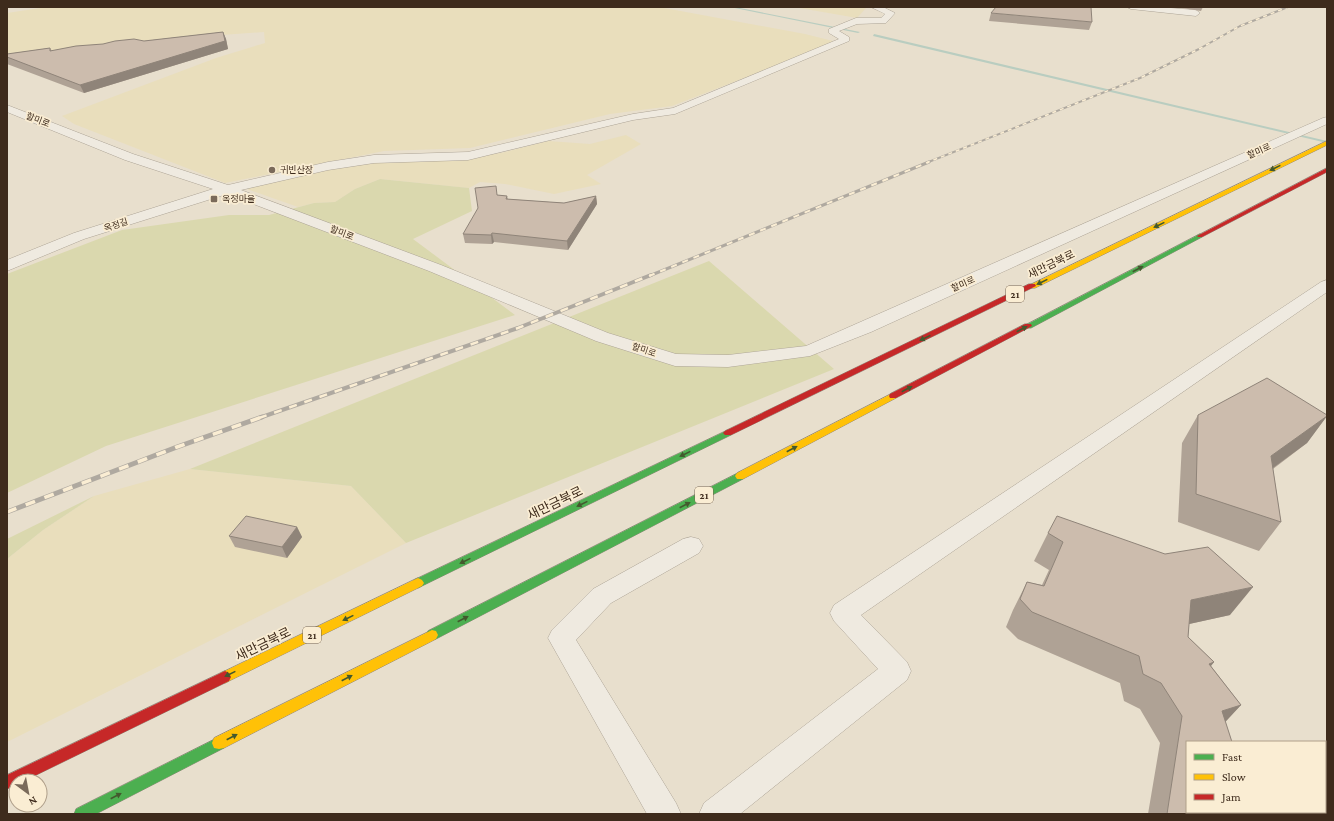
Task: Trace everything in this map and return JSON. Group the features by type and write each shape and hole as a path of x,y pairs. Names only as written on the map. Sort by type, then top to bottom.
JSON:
{"highway":[{"name":"새만금북로","path":"7,782 1327,143"},
{"name":"21","path":"81,814 757,468 1327,170"}],"street":[{"name":"옥정길","path":"7,266 80,236 227,189 328,166 374,159 468,156 503,149 633,117 675,111 846,39 832,31 856,21 883,21 891,13 875,7"},
{"path":"1131,7 1196,13"},
{"name":"할미로","path":"7,108 129,156 227,189 435,268 602,336 675,360 728,361 810,351 865,328 1327,120"},
{"path":"715,814 897,671 843,613 1327,285"},
{"path":"665,814 561,638 602,596 691,546"}],"shaded area":[{"path":"47,7 659,7 805,34 837,42 672,106 610,114 470,148 384,151 225,183 74,124 62,116 216,58 265,43 264,32 166,39 7,61 7,13"},
{"path":"794,7 864,7 866,8 857,18"},
{"path":"626,135 641,144 587,175 601,184 554,194 505,184 480,182 469,188 380,179 355,189 335,202 314,203 298,207 244,188 339,166 373,161 452,159 501,153 548,141 590,144"},
{"path":"380,179 469,188 472,211 413,239 515,315 106,446 7,493 7,274 122,230 229,215 269,215 314,203 335,202 355,189"},
{"path":"709,261 834,369 406,543 351,486 190,469"},
{"path":"190,469 351,486 406,543 7,742 7,559 43,530 94,496"},
{"path":"94,496 43,530 7,559 7,539"}],"building":[{"path":"996,7 1091,7 1092,22 991,13"},
{"path":"223,32 225,41 80,85 7,57 7,54 50,48 50,51 115,41 134,39 144,41"},
{"path":"496,186 497,195 507,196 506,199 564,203 596,196 567,241 492,233 491,235 463,234 478,208 475,188"},
{"path":"1267,378 1327,415 1271,456 1281,522 1196,494 1198,415"},
{"path":"246,516 297,527 282,547 229,536"},
{"path":"1057,516 1165,554 1208,547 1253,587 1191,600 1188,637 1214,662 1209,664 1241,705 1222,711 1232,741 1186,741 1186,813 1256,814 1167,814 1182,716 1161,683 1143,674 1139,656 1032,612 1020,599 1027,582 1044,586 1063,542 1048,533"}],"waterway":[{"path":"731,7 858,32"},
{"path":"874,35 1327,142"}],"railway":[{"path":"926,163 1140,78 1199,49 1240,26 1288,7"},
{"path":"649,276 929,162"},
{"path":"259,418 518,328 651,275"},
{"path":"7,512 177,447 262,417"}],"traffic: fast":[{"path":"1028,326 1200,236"},
{"path":"418,583 728,433"},
{"path":"432,635 740,476"},
{"path":"81,814 219,743"}],"traffic: slow":[{"path":"1032,286 1327,143"},
{"path":"740,476 893,396"},
{"path":"225,677 418,583"},
{"path":"219,743 432,635"}],"traffic: jam":[{"path":"1200,236 1327,170"},
{"path":"728,433 1032,286"},
{"path":"893,396 1028,326"},
{"path":"7,782 225,677"}],"place":[{"name":"귀빈산장","path":"272,170"},
{"name":"옥정마을","path":"214,199"}]}
